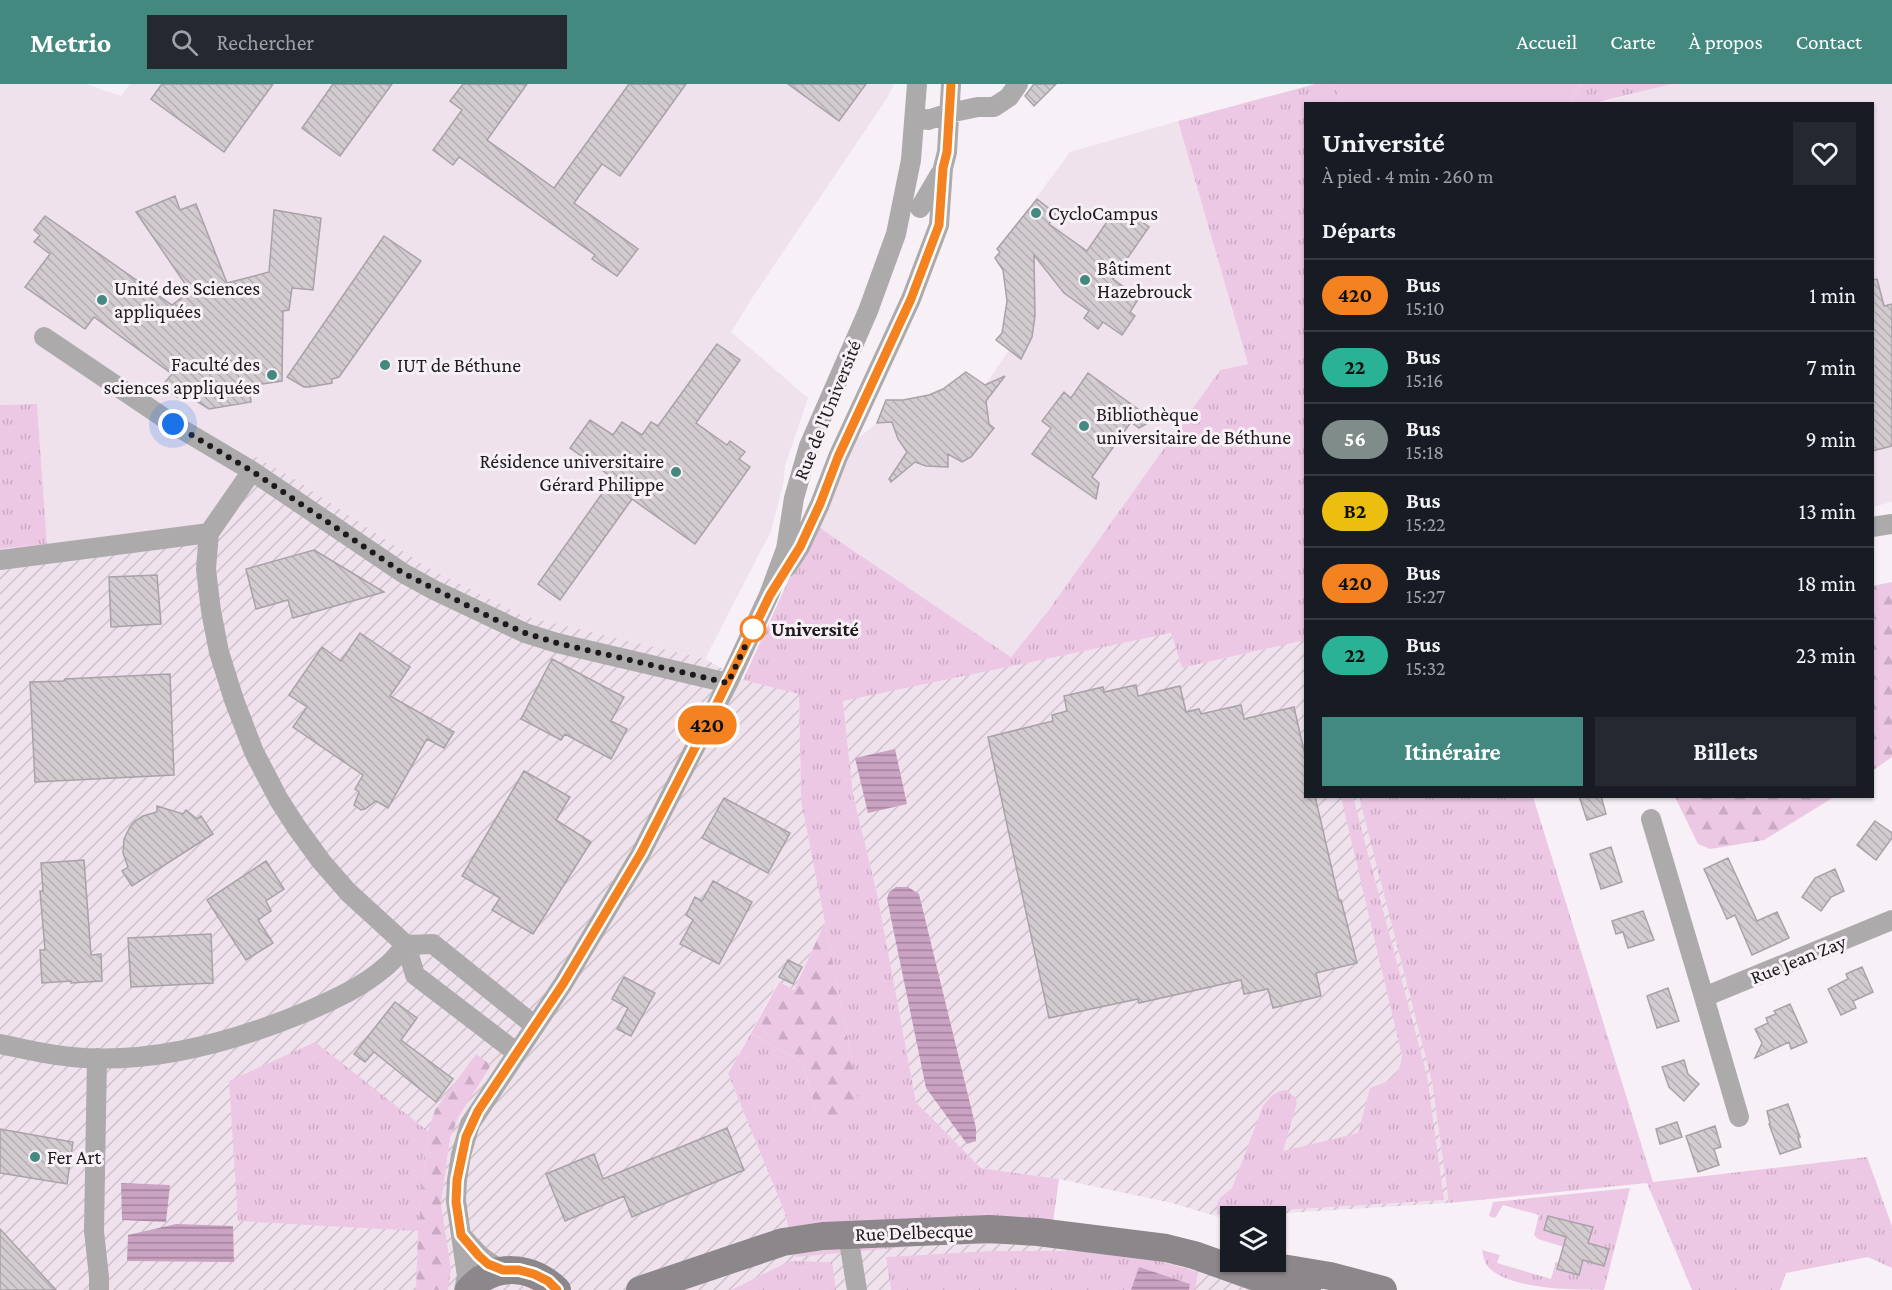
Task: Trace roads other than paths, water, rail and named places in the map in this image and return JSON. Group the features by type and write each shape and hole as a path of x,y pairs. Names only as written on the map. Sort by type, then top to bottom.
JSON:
{"street":[{"name":"Rue de l'Université","path":"467,1290 456,1191 466,1137 478,1111 593,936 641,853 770,595 786,549 794,498 809,446 868,311 896,234 911,160 917,84"},
{"path":"770,595 806,535 838,457 911,299 939,225 951,84"},
{"path":"916,117 928,120 978,107 994,107 1009,97 1018,84"},
{"path":"920,208 943,168"},
{"path":"44,338 173,424 252,471 403,573 434,590 525,633 557,643 728,683"},
{"path":"252,471 209,533 206,569 219,652 254,752 279,800 321,861 348,892 406,945 415,975 517,1053"},
{"path":"1874,527 1892,524"},
{"path":"9,559 209,533"},
{"path":"1651,819 1738,1117"},
{"name":"Rue Jean Zay","path":"1704,997 1892,920"},
{"path":"0,1044 72,1058 97,1058 132,1057 208,1044 287,1020 324,1004 360,986 385,968 406,945 433,944 535,1026"},
{"path":"97,1058 94,1231 99,1290"},
{"name":"Rue Delbecque","path":"640,1290 783,1242 823,1236 989,1229 1038,1232 1166,1248 1194,1255 1253,1276 1307,1290"},
{"path":"461,1235 488,1264 503,1270"},
{"path":"848,1235 857,1290"},
{"name":"Rue Delbecque","path":"1194,1255 1220,1258"},
{"path":"1286,1269 1330,1276 1383,1290"},
{"path":"467,1290 488,1275 503,1270 519,1270 534,1274 548,1281 557,1290"}],"place":[{"name":"CycloCampus","path":"1036,213"},
{"name":"Bâtiment Hazebrouck","path":"1085,280"},
{"name":"Unité des Sciences appliquées","path":"102,300"},
{"name":"IUT de Béthune","path":"385,365"},
{"name":"Faculté des sciences appliquées","path":"272,375"},
{"name":"Bibliothèque universitaire de Béthune","path":"1084,426"},
{"name":"Résidence universitaire Gérard Philippe","path":"676,472"},
{"name":"Université","path":"753,629"},
{"name":"Fer Art","path":"35,1157"}]}
